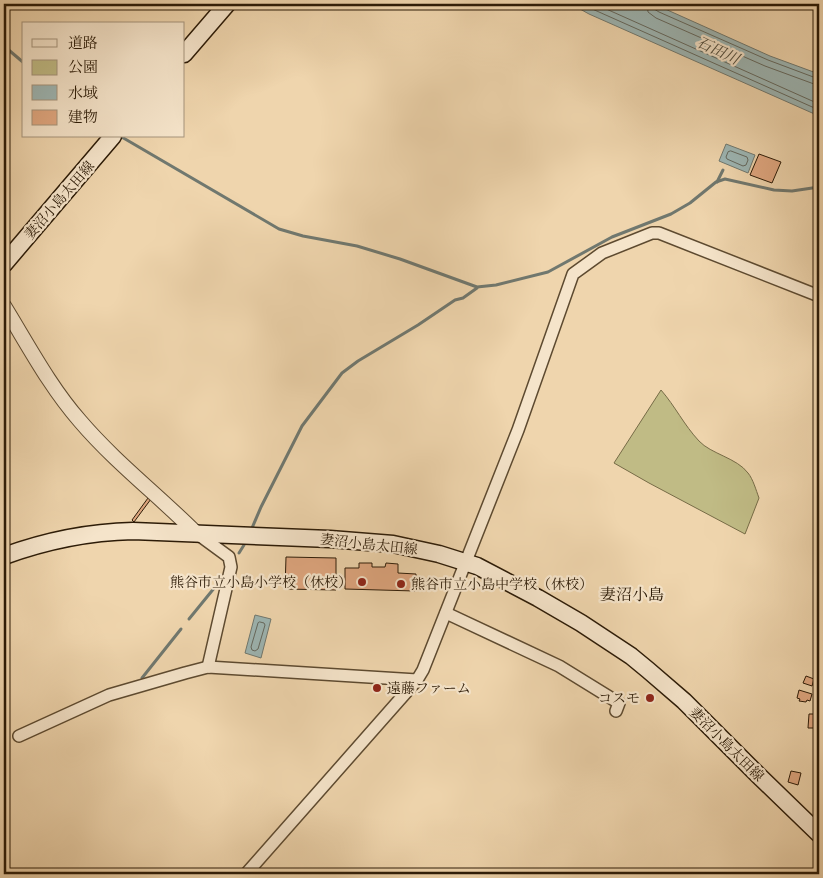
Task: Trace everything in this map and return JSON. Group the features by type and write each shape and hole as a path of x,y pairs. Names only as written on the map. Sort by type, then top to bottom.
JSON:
{"main road":[{"path":"185,53 227,4"},
{"name":"妻沼小島太田線","path":"4,264 112,138"},
{"name":"妻沼小島太田線","path":"4,556 48,543 99,533 133,531 346,540 393,544 420,549 466,562 489,572 559,610 631,656 684,701 758,775 816,825"}],"street":[{"path":"246,874 424,670 518,430 573,274 602,253 652,233 659,233 819,296"},
{"path":"4,306 49,381 80,421 112,455 196,533 229,557 231,567 208,667"},
{"path":"446,613 560,666 620,703 616,711"},
{"path":"19,736 109,695 208,667 417,680"}],"green space":[{"path":"661,390 699,441 737,463 750,475 759,498 745,534 614,463"}],"water":[{"name":"石田川","path":"571,4 654,4 770,56 819,74 819,116 589,14"},
{"path":"726,144 755,155 748,173 719,161"},
{"path":"255,615 271,619 261,658 245,653"}],"building":[{"path":"759,154 781,162 772,183 750,175"},
{"path":"148,498 151,499 134,522 132,520"},
{"path":"286,557 336,558 336,590 285,589"},
{"path":"359,563 372,563 372,567 385,567 386,563 398,564 398,573 416,574 415,591 345,589 345,568 359,568"},
{"path":"806,676 814,679 812,686 803,683"},
{"path":"799,690 812,694 810,701 799,701 800,699 797,698"},
{"path":"809,714 819,714 819,728 808,728"},
{"path":"791,771 801,773 798,785 788,782"}],"waterway":[{"path":"4,46 22,61"},
{"path":"123,138 279,229 303,236 357,246 400,259 477,287 496,285 548,272 612,237 671,214 690,203 716,182 725,179 774,190 792,191 819,187"},
{"path":"717,182 723,170"},
{"path":"252,528 302,426 342,373 358,361 477,288"},
{"path":"239,553 244,545"},
{"path":"189,619 224,576"},
{"path":"142,678 181,629"}],"place":[{"name":"熊谷市立小島小学校（休校）","path":"362,582"},
{"name":"熊谷市立小島中学校（休校）","path":"401,584"},
{"name":"遠藤ファーム","path":"377,688"},
{"name":"コスモ","path":"650,698"}],"district":[{"name":"妻沼小島","path":"632,594"}]}
